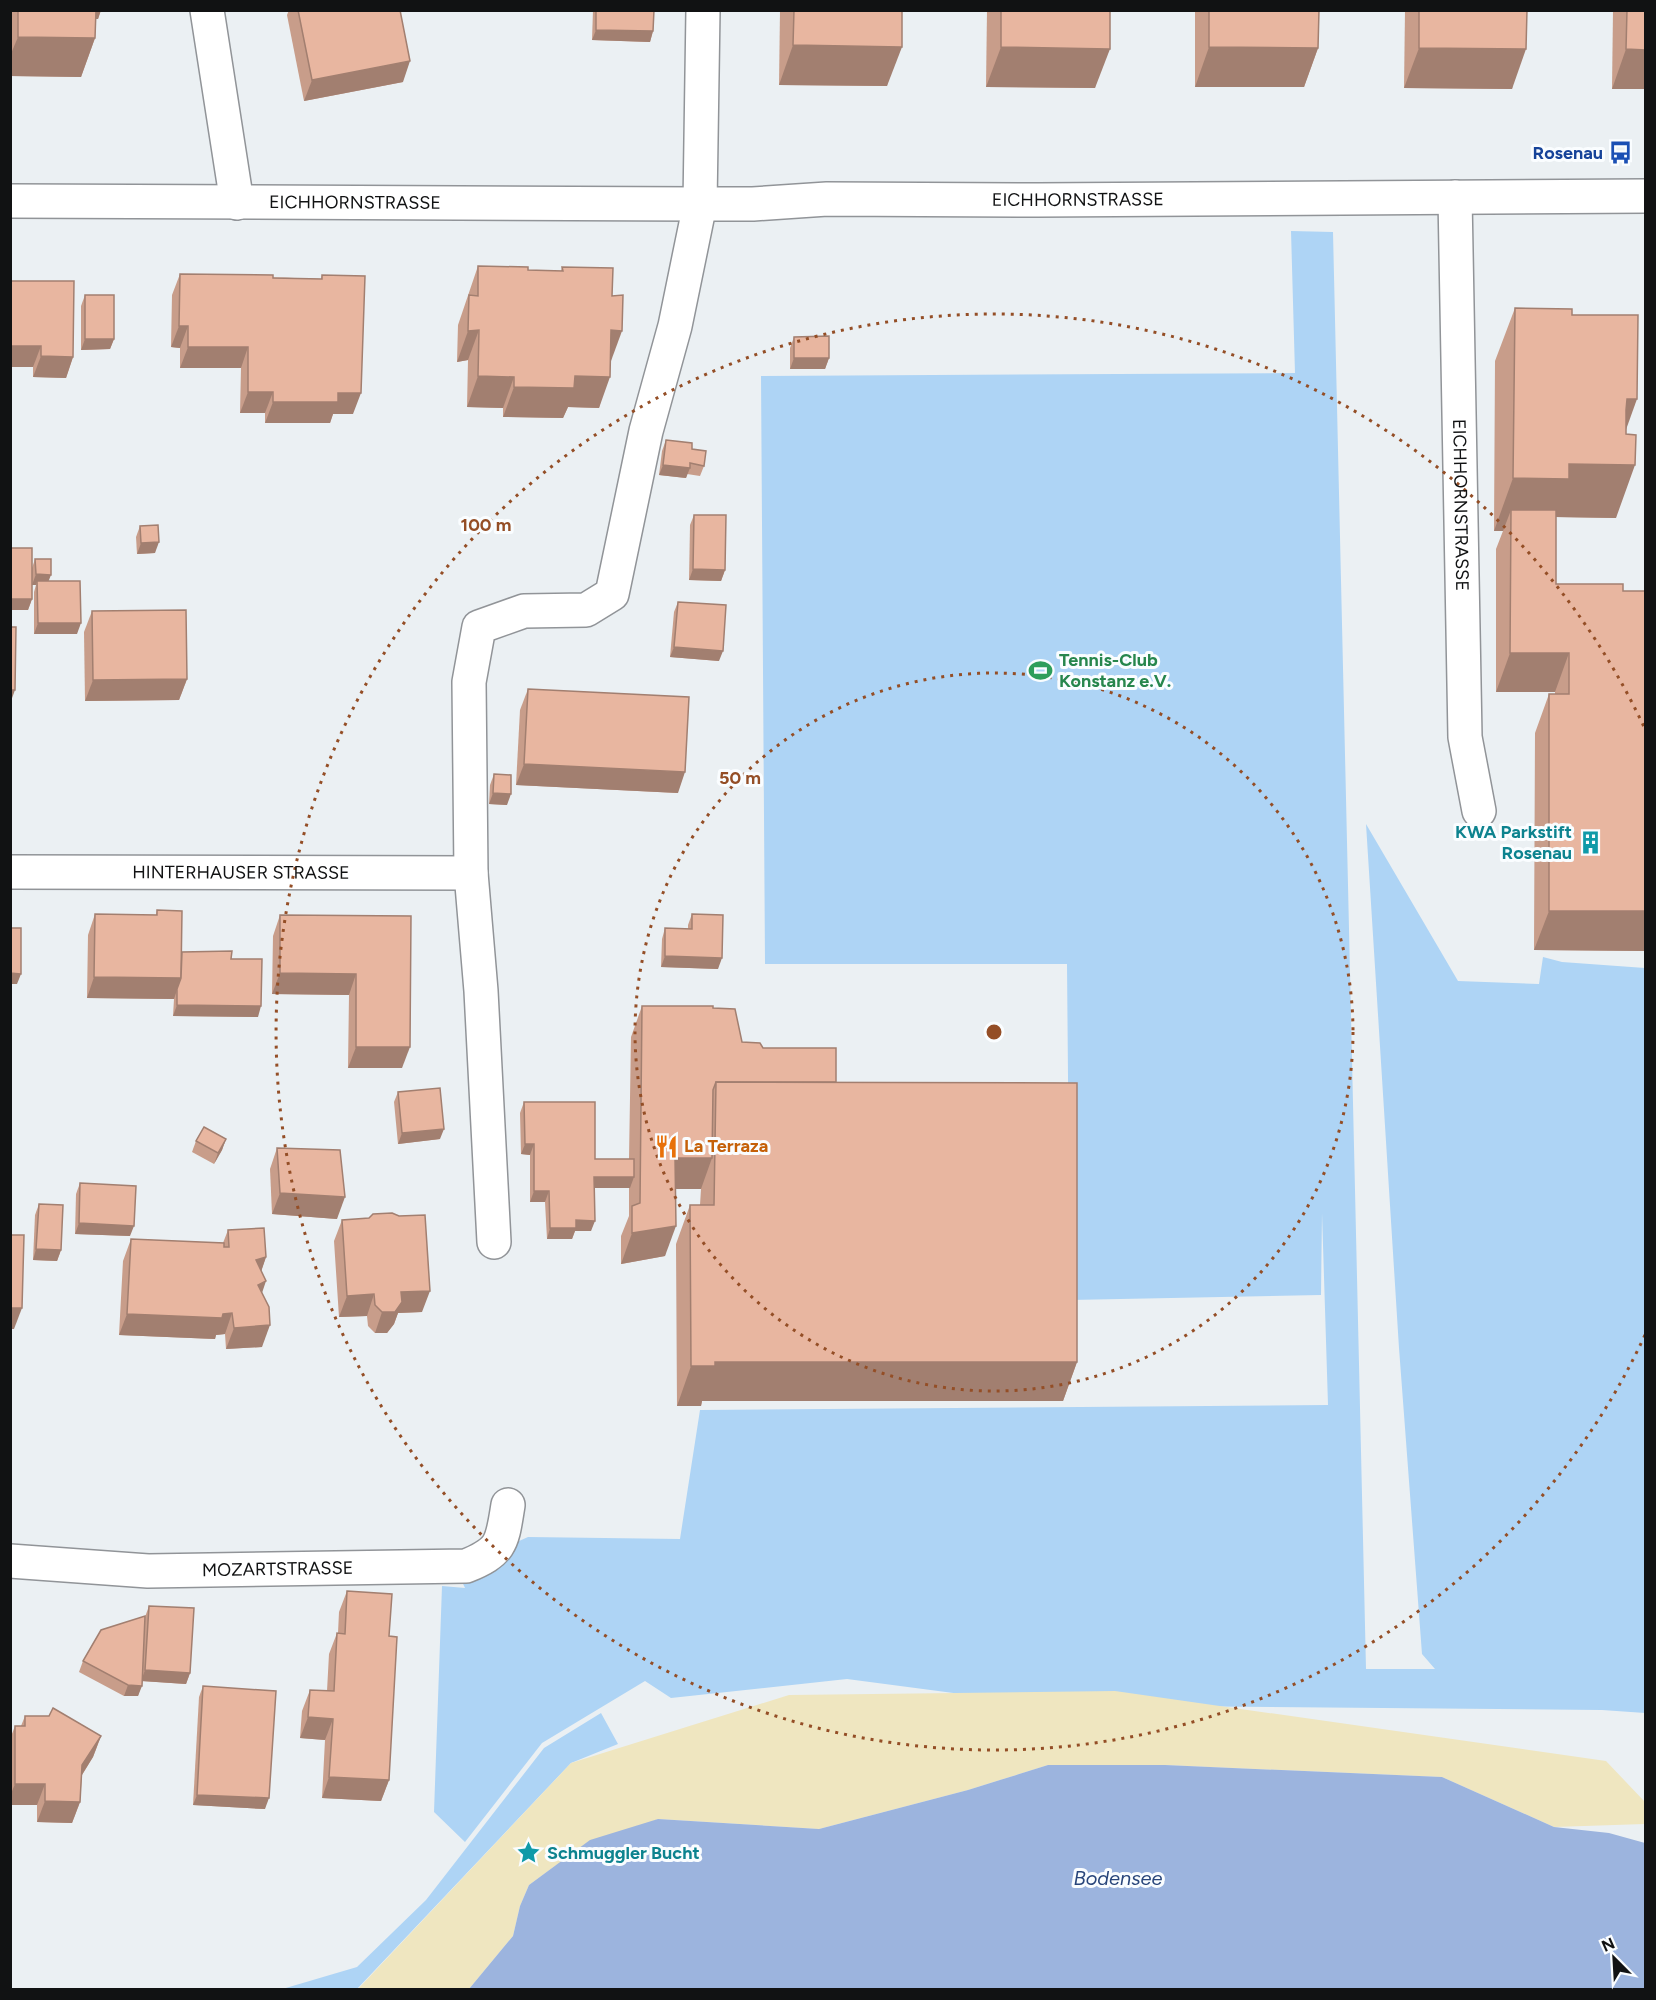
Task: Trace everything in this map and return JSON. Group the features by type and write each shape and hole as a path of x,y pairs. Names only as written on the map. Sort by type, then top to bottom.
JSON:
{"street":[{"path":"207,10 237,203"},
{"path":"494,1242 481,991 471,873 469,682 479,627 524,611 586,610 612,594 646,431 675,326 700,204 703,10"},
{"name":"EICHHORNSTRASSE","path":"10,201 753,204 827,199 1062,200 1646,196"},
{"name":"EICHHORNSTRASSE","path":"1455,197 1465,737 1479,811"},
{"name":"HINTERHAUSER STRASSE","path":"10,872 471,873"},
{"name":"MOZARTSTRASSE","path":"10,1560 148,1571 466,1566 488,1557 502,1539 508,1505"}],"shaded area":[{"path":"1291,231 1333,232 1366,1669 1435,1669 1422,1654 1399,1348 1366,824 1458,981 1539,984 1543,957 1562,962 1645,968 1645,1713 1602,1710 1045,1705 847,1679 671,1698 645,1681 542,1743 465,1842 434,1812 442,1586 465,1588 456,1569 528,1537 680,1539 700,1410 1328,1405 1322,1213 1321,1295 1070,1300 1067,964 765,964 761,376 1295,373"},
{"path":"601,1713 618,1744 571,1763 357,1989 279,1990 357,1967 426,1900 544,1748"}],"sand":[{"path":"1115,1691 1606,1761 1645,1802 1645,1824 1554,1827 1442,1777 1165,1765 1048,1765 968,1790 819,1829 658,1819 555,1866 529,1885 520,1906 513,1936 469,1989 357,1990 571,1763 789,1695"}],"water":[{"name":"Bodensee","path":"1048,1765 1165,1765 1442,1777 1554,1827 1609,1833 1645,1843 1645,1989 469,1989 513,1936 520,1906 529,1885 590,1840 658,1819 819,1829 968,1790"}],"building":[{"path":"18,10 96,10 95,38 18,37"},
{"path":"298,10 400,10 410,61 312,80"},
{"path":"596,10 654,10 653,31 596,30"},
{"path":"794,10 902,10 902,47 793,45"},
{"path":"1001,10 1110,10 1110,49 1001,47"},
{"path":"1209,10 1319,10 1318,48 1209,47"},
{"path":"1419,10 1527,10 1526,49 1419,48"},
{"path":"1627,10 1646,10 1646,50 1626,49"},
{"path":"478,266 528,267 528,270 563,271 562,267 613,268 612,296 623,295 622,331 611,330 610,377 575,376 574,388 514,387 514,377 478,376 479,330 468,331 469,295 478,296"},
{"path":"180,274 273,275 273,278 322,279 322,275 365,276 361,393 338,393 338,402 273,402 273,392 248,392 248,347 188,347 188,326 179,326"},
{"path":"10,281 74,281 73,357 41,356 41,346 10,346"},
{"path":"85,295 114,295 114,339 85,339"},
{"path":"1515,308 1572,309 1572,315 1638,315 1637,399 1627,399 1626,410 1626,434 1636,435 1635,465 1569,464 1569,479 1513,478"},
{"path":"829,336 829,358 794,358 794,337"},
{"path":"666,440 692,443 692,449 706,451 704,466 690,463 690,468 663,465"},
{"name":"KWA Parkstift Rosenau","path":"1511,510 1556,510 1556,584 1623,584 1623,591 1646,591 1646,911 1549,911 1549,694 1569,694 1569,653 1510,653"},
{"path":"694,515 726,515 725,570 693,569"},
{"path":"158,525 159,542 141,543 140,526"},
{"path":"10,548 32,548 32,599 10,599"},
{"path":"35,559 51,559 51,575 36,574"},
{"path":"37,581 80,581 81,623 38,623"},
{"path":"678,602 726,605 723,651 674,647"},
{"path":"186,610 187,679 93,680 92,611"},
{"path":"10,627 16,627 15,690 10,690"},
{"path":"528,689 689,697 685,772 524,764"},
{"path":"494,774 511,775 511,794 493,793"},
{"path":"157,910 182,911 181,978 94,977 95,914 157,915"},
{"path":"692,914 723,915 722,958 665,956 665,928 692,929"},
{"path":"280,915 411,916 410,1047 356,1047 356,974 280,973"},
{"path":"10,928 21,928 21,974 10,973"},
{"path":"232,951 231,959 262,959 261,1006 177,1005 182,952"},
{"path":"642,1006 713,1006 713,1008 735,1009 742,1042 760,1043 763,1048 836,1048 836,1082 716,1082 713,1090 712,1158 675,1158 676,1226 632,1233 632,1206 640,1203"},
{"path":"716,1082 1077,1083 1077,1362 715,1362 715,1366 691,1366 690,1205 714,1205"},
{"path":"440,1088 444,1129 402,1133 398,1092"},
{"path":"524,1102 595,1102 595,1159 634,1159 634,1177 594,1177 595,1221 576,1220 576,1228 550,1228 549,1191 534,1191 534,1144 525,1144"},
{"path":"204,1127 226,1139 218,1153 196,1141"},
{"path":"277,1148 340,1150 345,1197 280,1193"},
{"path":"80,1183 136,1186 134,1226 79,1223"},
{"path":"39,1204 63,1205 61,1250 36,1249"},
{"path":"392,1213 399,1216 425,1215 430,1291 401,1292 402,1302 395,1312 382,1312 375,1305 374,1294 347,1296 342,1220"},
{"path":"264,1228 266,1257 256,1260 266,1281 258,1285 269,1307 270,1325 234,1328 232,1313 223,1314 222,1318 127,1314 131,1239 224,1243 224,1247 229,1247 228,1230"},
{"path":"10,1235 24,1235 22,1308 10,1308"},
{"path":"347,1591 392,1594 389,1636 397,1637 389,1780 329,1777 333,1719 308,1717 310,1690 334,1691 337,1633 345,1634"},
{"path":"149,1606 194,1608 190,1673 145,1670"},
{"path":"145,1616 142,1686 128,1685 83,1661 101,1630"},
{"path":"203,1686 276,1691 269,1798 197,1795"},
{"path":"53,1708 101,1736 82,1765 80,1802 45,1801 45,1784 15,1784 15,1726 25,1726 25,1716 49,1716"}],"place":[{"name":"Rosenau","path":"1621,153"},
{"name":"Tennis-Club Konstanz e.V.","path":"1041,670"},
{"name":"KWA Parkstift Rosenau","path":"1590,842"},
{"name":"La Terraza","path":"666,1146"},
{"name":"Schmuggler Bucht","path":"529,1853"}]}
